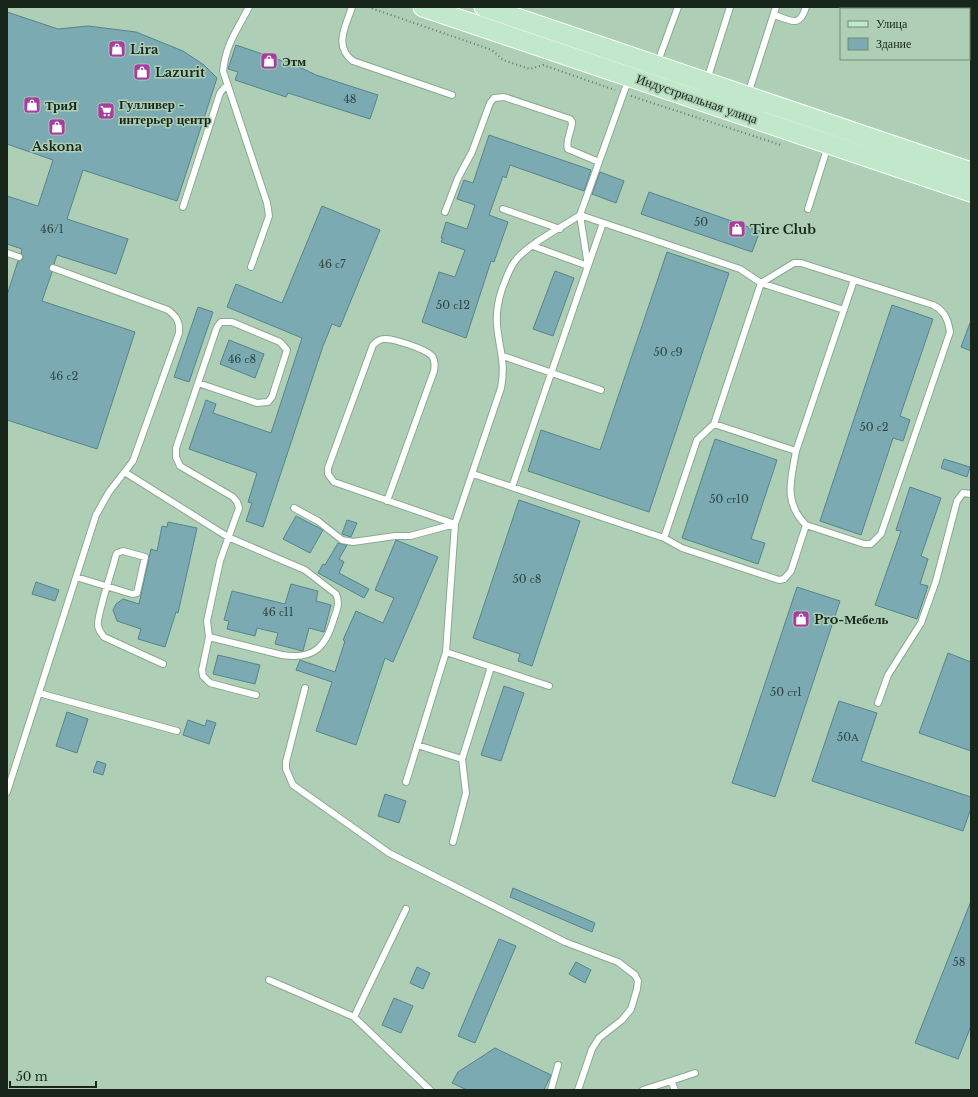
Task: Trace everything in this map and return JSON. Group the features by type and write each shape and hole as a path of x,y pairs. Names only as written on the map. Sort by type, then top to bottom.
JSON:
{"main road":[{"name":"Индустриальная улица","path":"423,7 626,85 829,143 971,192"},
{"name":"Индустриальная улица","path":"484,7 971,172"}],"lane":[{"path":"250,7 230,42 225,54 223,70 267,203 269,216 251,267"},
{"path":"352,7 342,41 345,55 353,61 452,95"},
{"path":"657,65 678,7"},
{"path":"706,82 730,7"},
{"path":"748,96 776,7"},
{"path":"774,15 794,22 799,21 802,18 806,7"},
{"path":"588,266 580,215 626,85"},
{"path":"183,207 220,93 228,86"},
{"path":"445,212 458,178 472,152 490,104 499,97 504,97 570,119 572,126 567,145 568,149 599,162"},
{"path":"808,209 829,143"},
{"path":"503,208 560,228"},
{"path":"580,215 740,269 761,283 844,310"},
{"path":"406,782 446,652 456,524 504,375 503,356 496,316 500,295 510,268 516,260 533,246 580,215"},
{"path":"512,487 603,223"},
{"path":"533,246 588,266"},
{"path":"7,253 20,257"},
{"path":"664,538 697,440 714,424 761,283 794,263 801,263 854,280 941,309 949,323 950,332 948,341 881,534 877,540 871,544 864,544 806,525 798,517 791,502 790,490 796,451 854,280"},
{"path":"7,792 96,515 109,492 126,472 138,448 180,326 178,319 168,310 53,268"},
{"path":"198,383 256,403 268,402 272,397 287,350 280,342 232,322 221,322 217,327 198,383 176,448 176,457 180,466 187,472 233,497 237,502 238,514 220,561 207,621 209,637 202,670 205,680 256,695"},
{"path":"387,501 434,371 435,362 432,356 427,352 392,339 377,341 374,345 328,468 328,474 334,482 387,501 456,524"},
{"path":"503,356 601,390"},
{"path":"714,424 796,451"},
{"path":"126,472 228,537 305,570 336,594 338,604 329,636 325,643 317,650 304,655 294,657 282,655 209,637"},
{"path":"472,474 664,538 682,548 779,580 784,580 791,571 806,525"},
{"path":"878,703 888,675 921,623 936,581 957,501 963,493 971,494"},
{"path":"294,508 322,523 342,540 353,542 395,536 410,536 456,524"},
{"path":"76,577 108,587 132,594 137,593 145,557 123,551 118,553 108,587 99,618 98,625 100,632 104,637 162,664"},
{"path":"446,652 548,686"},
{"path":"453,842 466,793 462,759 491,667"},
{"path":"305,688 286,762 286,769 293,785 380,848 395,857 565,942 618,962 635,975 638,981 631,1009 622,1020 599,1038 592,1048 578,1090"},
{"path":"39,693 176,731"},
{"path":"417,745 462,759"},
{"path":"354,1017 406,909"},
{"path":"269,980 354,1017 430,1090"},
{"path":"551,1090 558,1065"},
{"path":"643,1090 694,1073"},
{"path":"671,1081 675,1090"}],"path":[{"path":"368,7 492,50 503,60 530,69 543,66 626,85 786,147"}],"shaded area":[{"path":"897,7 971,7 971,19 970,21 970,8"}],"building":[{"path":"7,12 58,29 88,26 136,32 183,51 204,65 217,78 177,201 83,170 67,219 128,239 116,274 57,255 54,264 49,267 52,272 42,301 135,332 97,449 7,420 7,295 18,261 22,260 23,256 21,253 22,249 7,244 7,196 38,206 53,160 7,144"},
{"path":"236,45 297,66 316,75 378,95 370,119 288,93 286,97 235,80 238,72 228,69"},
{"path":"489,135 591,170 584,191 510,165 506,178 503,176 489,215 508,222 494,262 491,261 466,338 422,322 439,272 455,277 465,250 441,242 443,238 441,238 446,222 467,229 475,205 457,199 464,180 473,183"},
{"path":"600,172 624,181 616,203 592,194"},
{"path":"649,192 760,231 752,252 641,214"},
{"path":"322,206 380,230 340,327 332,324 323,346 263,527 246,521 252,503 248,502 257,473 189,449 206,400 216,404 213,413 271,433 302,338 227,307 236,284 282,303"},
{"path":"667,252 729,273 649,512 528,471 541,430 600,450"},
{"path":"555,271 574,278 553,336 533,329"},
{"path":"892,305 933,319 900,416 910,420 903,441 893,438 861,535 820,521"},
{"path":"198,307 213,312 189,382 174,377"},
{"path":"971,323 971,351 961,347"},
{"path":"229,340 264,354 255,378 220,364"},
{"path":"715,439 777,460 751,539 765,543 758,564 682,538"},
{"path":"944,459 970,467 967,477 941,468"},
{"path":"910,487 941,498 921,556 928,559 920,584 928,586 917,619 875,605 901,531 896,530"},
{"path":"519,500 580,521 532,666 518,661 520,654 473,638"},
{"path":"296,516 323,530 310,553 283,539"},
{"path":"347,520 357,523 351,537 342,534"},
{"path":"168,522 197,528 178,613 176,612 165,647 138,639 141,629 117,621 113,610 116,604 123,599 139,604 151,549 157,551 162,526 167,527"},
{"path":"396,540 438,557 393,662 385,658 356,745 316,731 332,682 296,670 300,660 335,672 345,641 343,640 356,611 383,623 394,598 375,590"},
{"path":"338,543 347,545 339,559 344,562 339,573 369,589 364,598 318,573 323,564 325,565"},
{"path":"36,582 59,590 55,601 32,594"},
{"path":"291,584 318,591 316,601 331,605 324,632 309,628 303,651 275,644 278,633 257,628 255,636 227,629 229,621 224,620 232,591 285,604"},
{"path":"797,587 840,601 775,797 732,783"},
{"path":"948,653 971,662 971,751 919,733"},
{"path":"218,655 260,665 255,684 213,674"},
{"path":"504,686 524,693 501,761 481,755"},
{"path":"839,701 877,713 861,761 971,797 971,808 963,831 812,781"},
{"path":"67,712 88,719 77,753 56,746"},
{"path":"188,720 205,726 207,720 216,723 209,744 183,735"},
{"path":"97,761 106,764 103,775 93,772"},
{"path":"385,794 406,801 399,823 378,816"},
{"path":"513,888 595,923 592,932 510,897"},
{"path":"971,901 971,1026 958,1059 915,1043"},
{"path":"499,939 516,946 475,1043 458,1036"},
{"path":"576,962 591,970 585,983 569,974"},
{"path":"417,967 430,973 423,989 410,983"},
{"path":"394,998 413,1006 401,1033 382,1025"},
{"path":"495,1048 551,1075 544,1090 467,1090 452,1083 458,1072"}],"place":[{"name":"Lira","path":"117,49"},
{"name":"Этм","path":"269,61"},
{"name":"Lazurit","path":"142,72"},
{"name":"ТриЯ","path":"32,105"},
{"name":"Гулливер - интерьер центр","path":"106,111"},
{"name":"Askona","path":"57,127"},
{"name":"Tire Club","path":"737,229"},
{"name":"Pro-Мебель","path":"801,619"}]}
